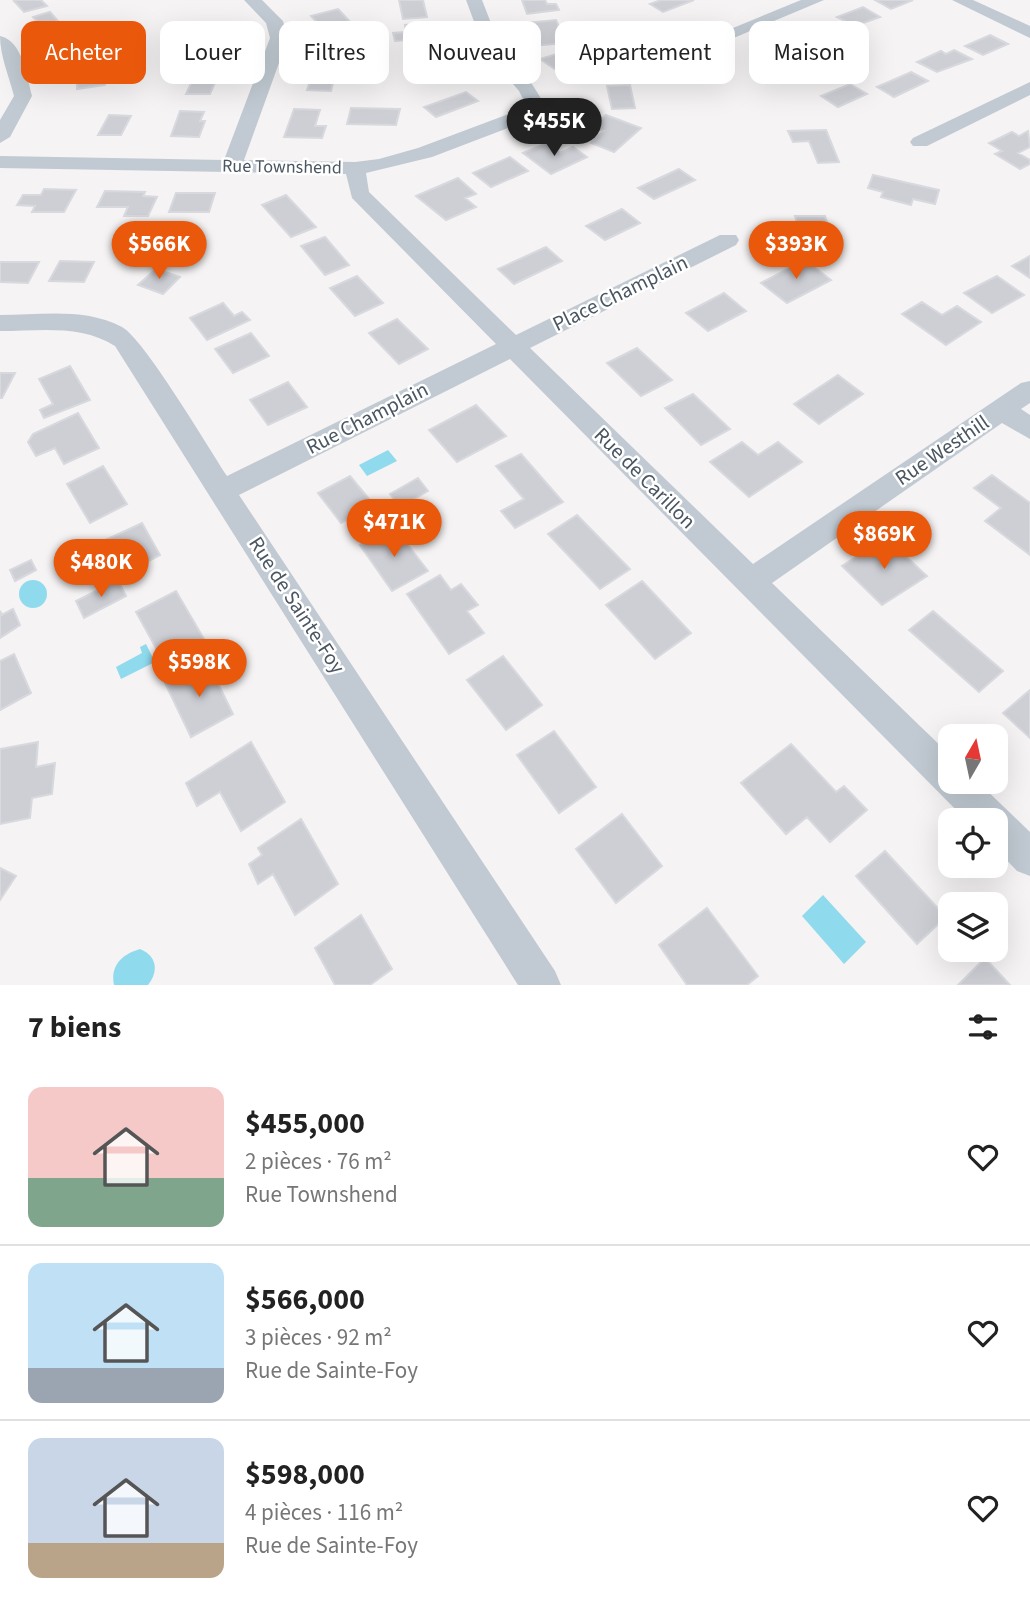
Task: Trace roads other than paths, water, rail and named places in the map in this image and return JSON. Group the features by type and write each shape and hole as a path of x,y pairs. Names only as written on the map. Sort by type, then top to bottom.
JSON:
{"street":[{"path":"232,166 279,38 274,21 252,0"},
{"name":"Rue Townshend","path":"0,162 355,168 386,166 538,110 532,96 514,71 496,55 474,0"},
{"path":"735,31 816,0"},
{"path":"960,0 1030,33"},
{"path":"0,41 14,59 23,96 0,137"},
{"path":"920,142 1030,88"},
{"name":"Rue de Carillon","path":"355,168 359,194 938,767"},
{"name":"Place Champlain","path":"512,345 727,240"},
{"name":"Rue de Sainte-Foy","path":"0,323 90,326 119,336 223,490 536,983"},
{"name":"Rue Champlain","path":"223,490 512,345"},
{"name":"Rue Westhill","path":"750,582 1030,390"},
{"path":"1002,409 1030,429"},
{"name":"Rue de Carillon","path":"965,794 980,808"},
{"name":"Rue de Carillon","path":"1008,836 1030,858"}],"water":[{"path":"388,450 397,461 367,476 359,465"},
{"path":"33,580 43,584 47,594 43,604 33,608 23,604 19,594 23,584"},
{"path":"146,644 155,662 121,679 116,667 142,653 140,647"},
{"path":"823,895 866,942 844,964 802,916"},
{"path":"140,949 153,960 155,969 152,980 148,985 114,985 114,972 119,962"}]}
